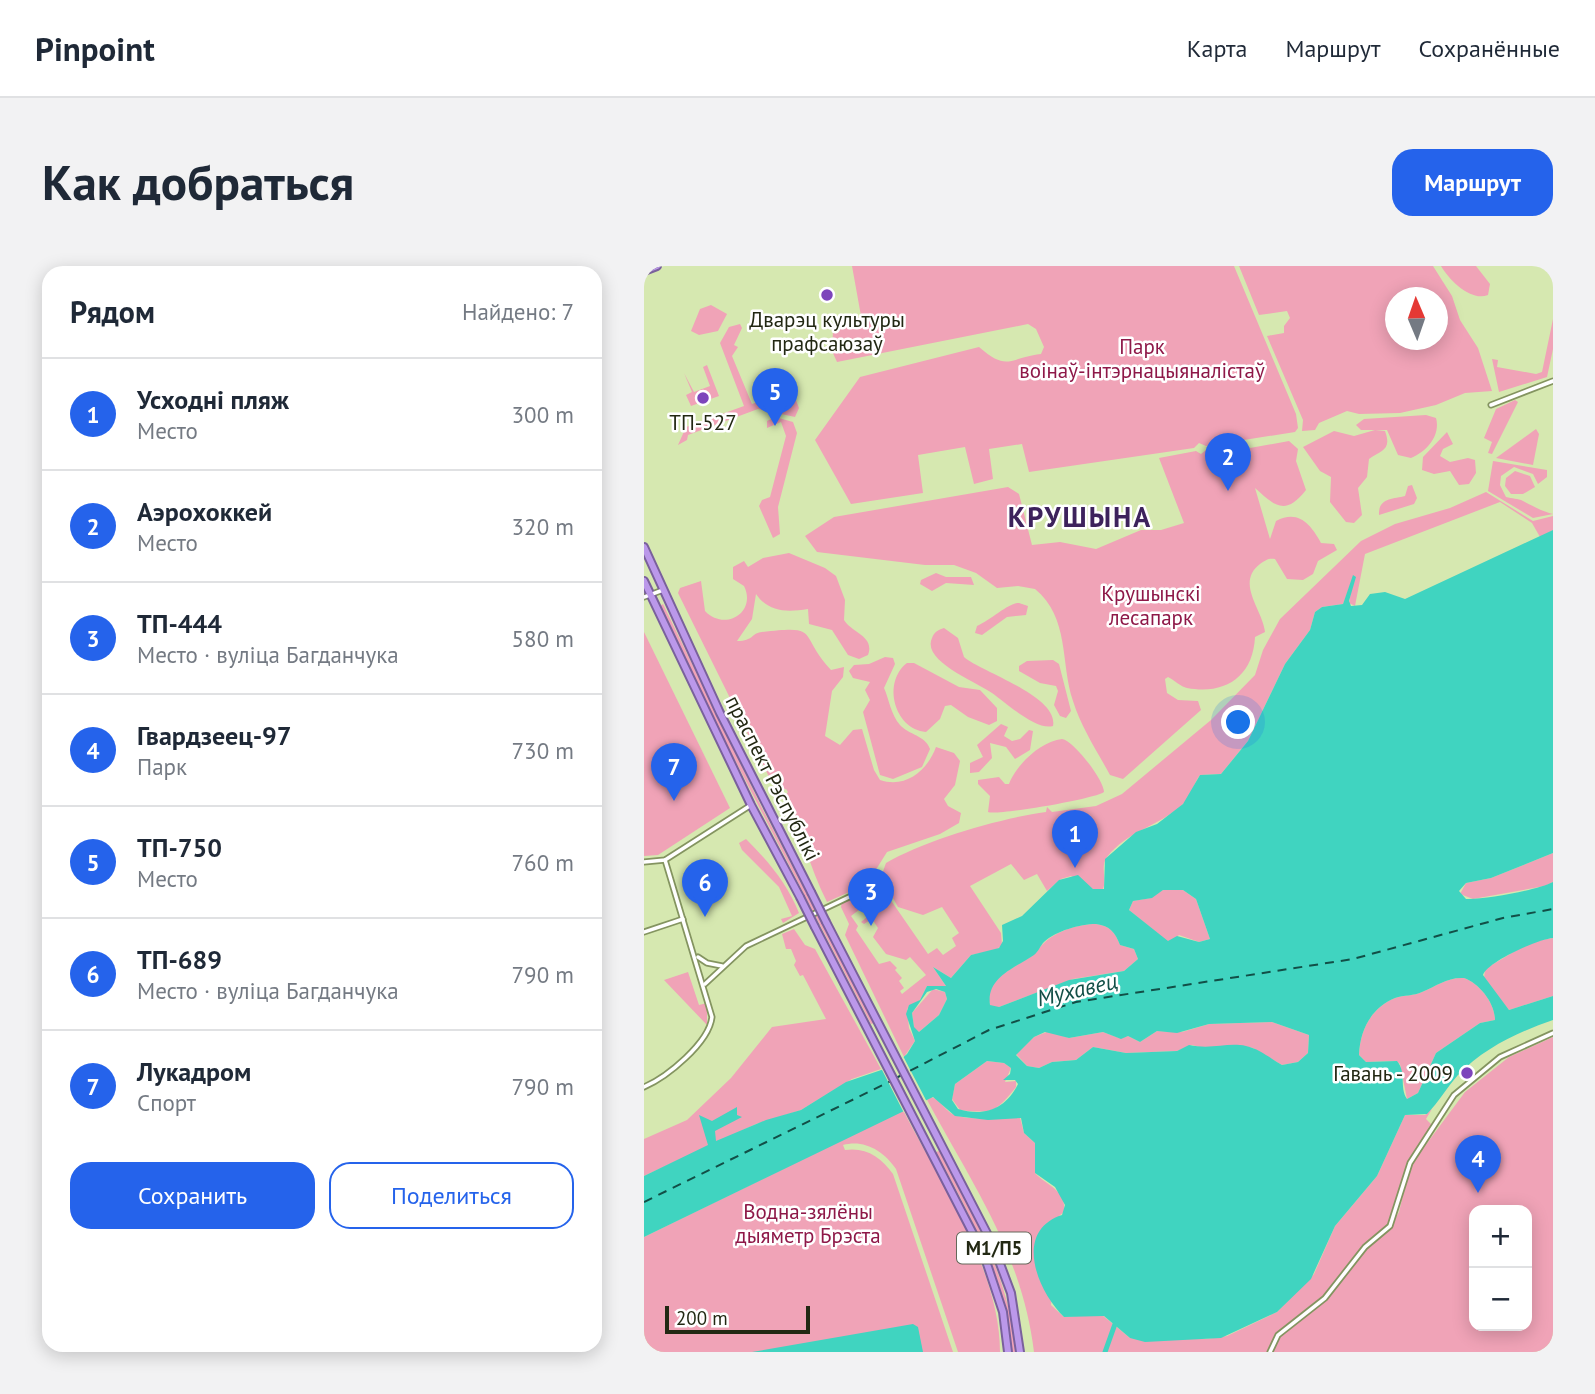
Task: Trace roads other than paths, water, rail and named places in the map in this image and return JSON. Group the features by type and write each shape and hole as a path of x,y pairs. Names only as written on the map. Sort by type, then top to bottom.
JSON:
{"highway":[{"path":"644,271 657,266"},
{"name":"праспект Рэспублікі","path":"644,547 720,713 945,1151 1003,1271 1017,1317 1020,1352"},
{"name":"праспект Рэспублікі","path":"644,581 647,596 751,805 935,1157 996,1285 1003,1312 1008,1352"}],"street":[{"path":"1491,405 1553,381"},
{"path":"647,596 663,590"},
{"path":"644,862 665,860 751,805"},
{"path":"644,1087 672,1071 709,1029 712,1012 665,860"},
{"path":"705,984 746,947 868,888 877,877"},
{"path":"644,932 683,919"},
{"path":"693,949 703,962 724,966"},
{"path":"1270,1352 1278,1335 1325,1298 1365,1247 1391,1226 1410,1163 1454,1095 1500,1057 1553,1033"}],"water":[{"name":"Мухавец","path":"1553,530 1553,853 1491,878 1466,883 1459,891 1466,899 1485,898 1524,891 1553,882 1553,938 1514,952 1494,964 1483,975 1509,1010 1553,996 1553,1020 1514,1036 1468,1065 1427,1114 1405,1115 1377,1176 1335,1226 1311,1279 1277,1312 1221,1338 1145,1342 1130,1338 1104,1316 1064,1317 1045,1292 1039,1278 1034,1262 1034,1247 1038,1234 1047,1223 1062,1215 1065,1205 1055,1187 1035,1173 1035,1143 1024,1133 1021,1118 988,1120 955,1116 933,1097 644,1237 644,1176 708,1145 699,1115 712,1121 737,1107 737,1115 742,1117 715,1131 716,1141 766,1120 801,1110 846,1082 893,1066 907,1054 915,1041 906,1014 909,1005 920,1000 927,986 946,986 933,967 951,978 971,955 999,948 1003,941 1002,925 1022,916 1059,880 1078,875 1093,889 1104,889 1105,859 1136,832 1157,824 1183,804 1200,775 1221,774 1248,741 1285,664 1310,630 1315,612 1322,607 1343,604 1353,575 1356,577 1349,601 1351,606 1362,605 1370,594 1385,592 1405,599","holes":["1163,890 1183,890 1196,899 1210,939 1199,942 1177,936 1168,941 1129,910 1133,901 1152,898","1083,925 1105,926 1114,933 1120,945 1134,949 1138,959 1124,971 1069,980 999,1007 990,1005 993,987 1003,974 1034,955 1049,938","1464,978 1480,989 1492,1007 1495,1020 1480,1023 1436,1053 1418,1093 1407,1099 1403,1090 1402,1070 1397,1061 1366,1062 1359,1055 1368,1021 1387,1002","936,989 945,992 947,999 939,1015 919,1032 914,1027 912,1013 927,992","1272,1022 1309,1035 1308,1053 1298,1062 1282,1065 1256,1049 1239,1045 1189,1045 1177,1051 1126,1053 1093,1047 1076,1060 1052,1062 1039,1068 1027,1066 1016,1055 1034,1037 1045,1032 1069,1038 1103,1032 1121,1039 1128,1036 1140,1042 1157,1031 1177,1033 1209,1024","987,1061 1004,1063 1011,1068 1010,1074 1003,1080 1015,1080 1018,1084 1001,1105 985,1111 958,1109 952,1100 955,1084"]},
{"path":"913,1324 918,1327 923,1352 752,1352"}],"waterway":[{"path":"1105,1352 1115,1324"}],"place":[{"name":"Дварэц культуры прафсаюзаў","path":"827,295"},
{"name":"ТП-527","path":"703,398"},
{"name":"ТП-750","path":"775,426"},
{"name":"Аэрохоккей","path":"1228,491"},
{"name":"Лукадром","path":"674,801"},
{"name":"Усходні пляж","path":"1075,868"},
{"name":"ТП-689","path":"705,917"},
{"name":"ТП-444","path":"871,926"},
{"name":"Гавань - 2009","path":"1467,1073"},
{"name":"Гвардзеец-97","path":"1478,1193"}],"district":[{"name":"КРУШЫНА","path":"1080,516"}],"park label":[{"name":"Парк воінаў-інтэрнацыяналістаў","path":"1142,358"},
{"name":"Крушынскі лесапарк","path":"1151,605"},
{"name":"Водна-зялёны дыяметр Брэста","path":"808,1223"}]}
